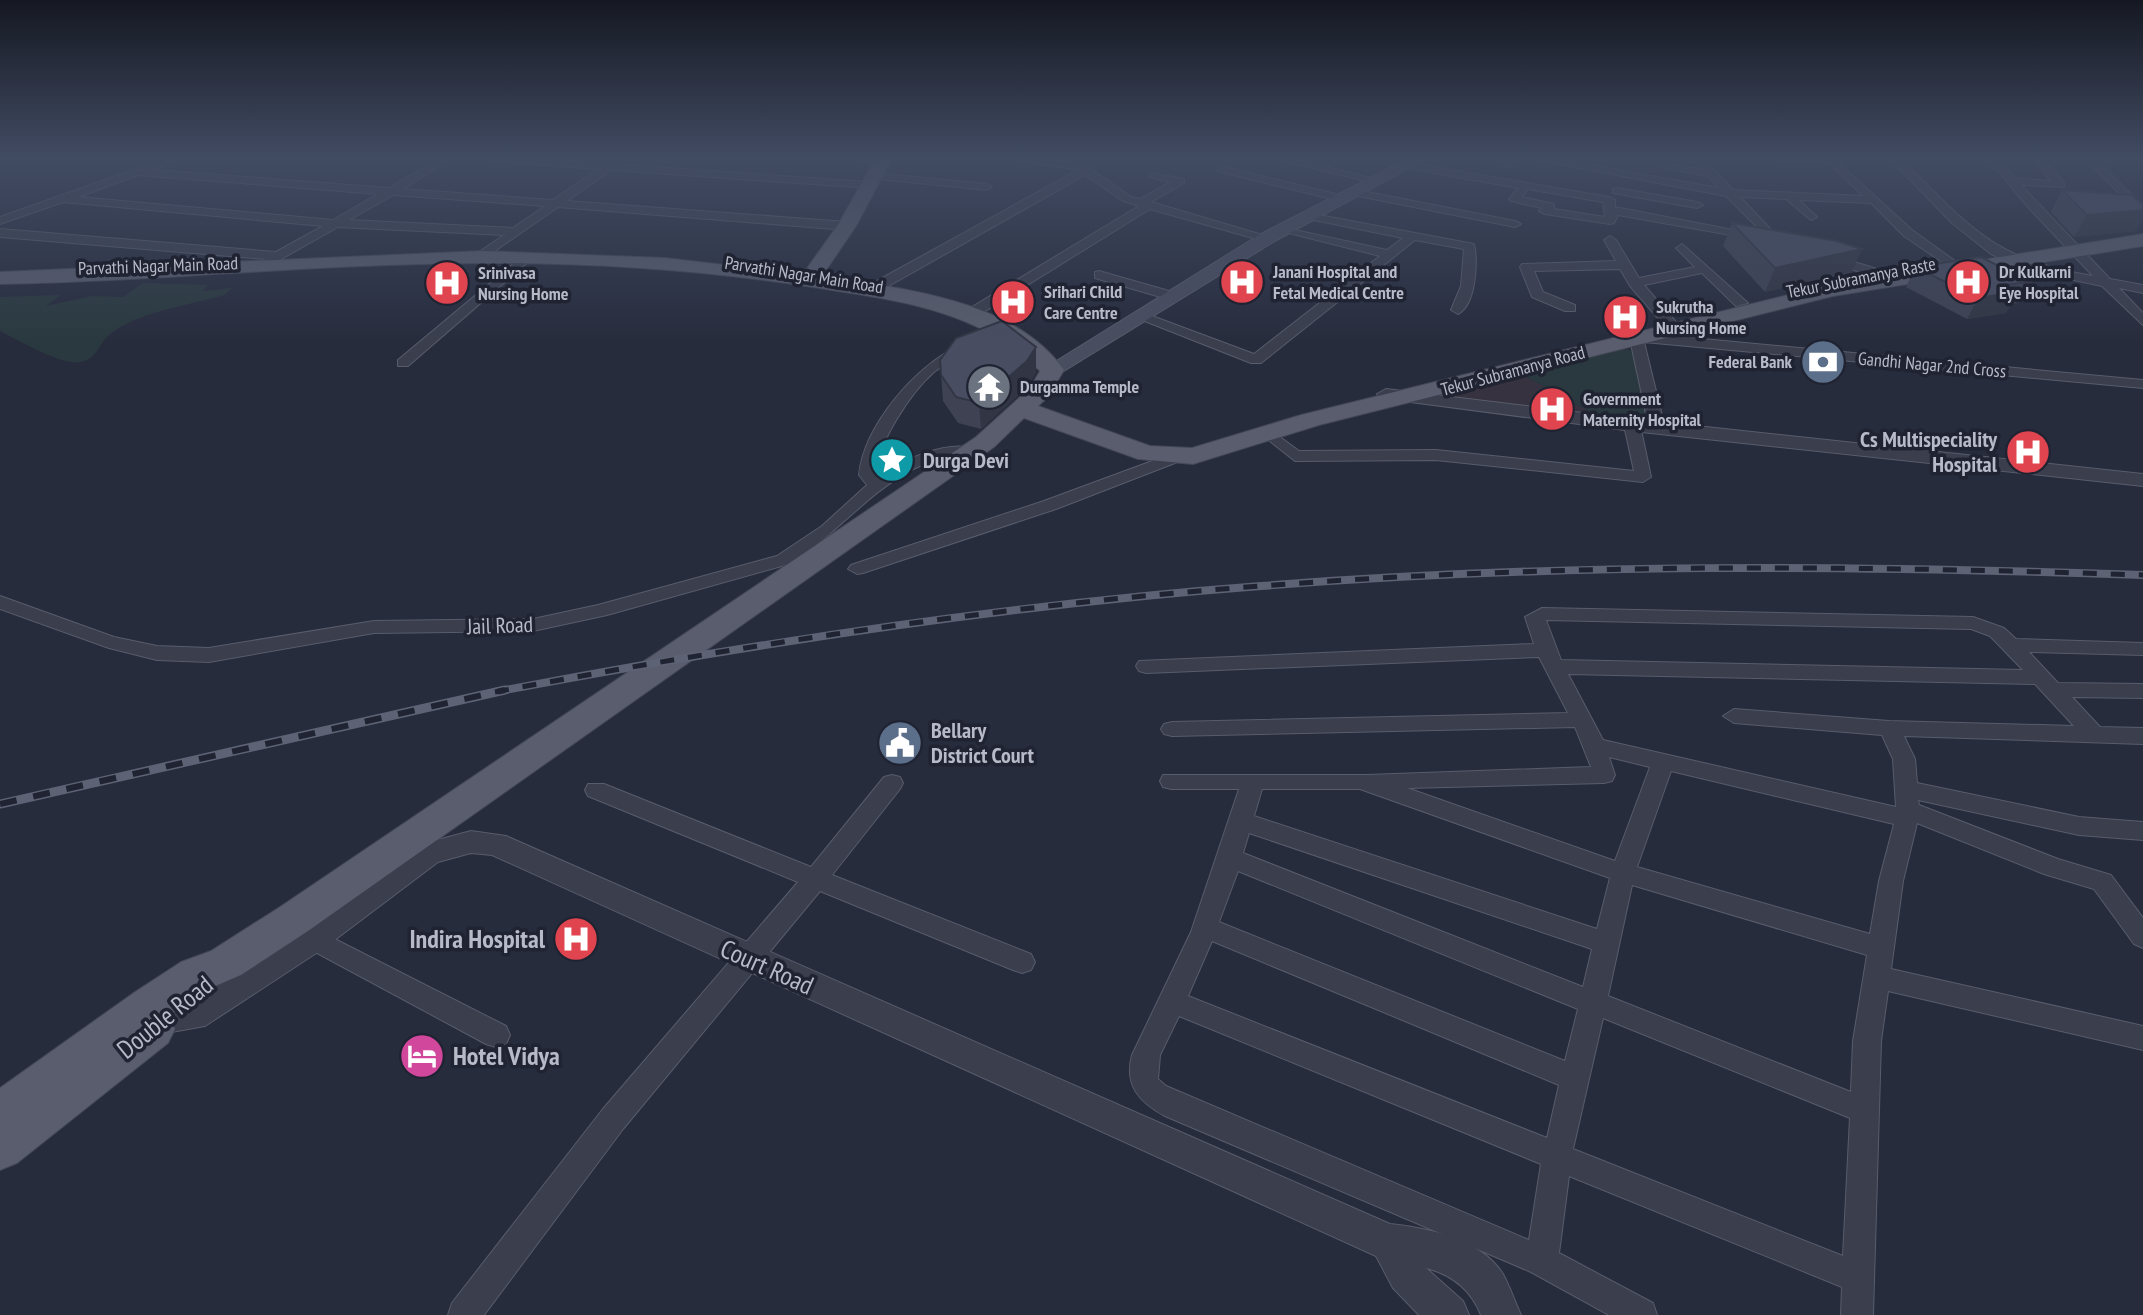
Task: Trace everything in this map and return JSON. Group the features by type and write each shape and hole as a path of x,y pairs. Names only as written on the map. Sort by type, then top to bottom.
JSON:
{"main road":[{"path":"851,219 812,277 943,306 1009,334 1060,366"},
{"path":"226,963 770,593 1013,423 1060,366 1302,219"},
{"name":"Tekur Subramanya Road","path":"1013,423 1178,450 1282,418 1479,372 1672,322 2008,257 2143,237"},
{"name":"Parvathi Nagar Main Road","path":"0,278 393,253 486,253 723,262 812,277"},
{"name":"Tekur Subramanya Raste","path":"1672,322 1876,273 1949,261 2008,257"},
{"name":"Parvathi Nagar Main Road","path":"0,271 419,258 524,259 760,271 880,285 977,310 1012,323 1060,366"},
{"name":"Tekur Subramanya Road","path":"1013,423 1075,431 1147,454 1174,458 1193,456 1310,420 1413,397 1628,334"},
{"name":"Double Road","path":"0,1147 209,986 226,963"},
{"name":"Double Road","path":"0,1115 150,1005 196,975 226,963"}],"street":[{"path":"292,219 515,232"},
{"path":"0,233 268,262 339,219"},
{"path":"486,253 533,219"},
{"path":"763,219 847,226"},
{"path":"880,285 998,219"},
{"path":"977,310 1121,219"},
{"path":"1200,219 1267,238"},
{"path":"1325,219 1411,237 1515,224"},
{"path":"1421,223 1423,219"},
{"path":"1449,219 1466,230"},
{"path":"1690,219 1783,243"},
{"path":"1752,219 1768,238"},
{"path":"1894,219 1949,261"},
{"path":"1957,219 1978,240 2008,257 2143,289"},
{"path":"2049,219 2143,321"},
{"path":"1285,229 1391,255"},
{"path":"1458,310 1467,286 1466,230"},
{"path":"1139,316 1256,360 1411,237"},
{"path":"1610,240 1635,283 1672,322"},
{"path":"1682,248 1741,303"},
{"path":"1812,252 1876,273"},
{"path":"403,363 524,259"},
{"path":"1570,308 1537,294 1526,267 1625,265"},
{"path":"1635,283 1703,269"},
{"path":"1099,275 1171,296"},
{"path":"875,484 867,475 868,465 898,404 913,385 955,353 1009,334"},
{"path":"1628,334 1657,428"},
{"name":"Gandhi Nagar 2nd Cross","path":"1628,334 2143,384"},
{"path":"1386,394 1657,428 2143,480"},
{"name":"Jail Road","path":"0,602 109,642 170,654 209,655 374,627 533,625 600,611 783,560 806,546 875,484 932,456 1013,423"},
{"path":"1269,434 1295,456 1436,455 1643,477 1632,425"},
{"path":"857,569 1050,505 1174,458"},
{"path":"1171,781 1252,783 1604,775 1595,746 1550,659 1535,617 1542,614 1973,623 1997,632 2094,734"},
{"path":"2011,645 2143,649"},
{"path":"1146,666 1550,659 2143,691"},
{"path":"1734,716 1889,728 2143,737"},
{"path":"1172,729 1580,720"},
{"path":"1857,1315 1867,1041 1891,881 1907,806 1904,759 1889,728"},
{"path":"1595,746 1663,762 1907,806 2143,831"},
{"path":"1542,1261 1557,1156 1606,943 1623,873 1663,762"},
{"path":"1361,781 1623,873 1881,948"},
{"path":"464,1315 613,1119 892,783"},
{"path":"1252,783 1231,858 1173,1002 1145,1058 1143,1077 1148,1091 1175,1106 1542,1261 1641,1315"},
{"path":"596,790 1022,962"},
{"path":"1907,806 2052,867 2102,882 2143,937"},
{"path":"1241,821 1606,943"},
{"name":"Court Road","path":"166,1019 194,1016 313,939 429,853 471,842 496,844 745,959 1150,1134 1389,1243 1429,1248 1452,1258 1487,1285 1501,1315"},
{"path":"1231,858 1865,1111"},
{"path":"1204,927 1575,1078"},
{"path":"313,939 496,1035"},
{"path":"1877,977 2143,1038"},
{"path":"1173,1002 1859,1278"},
{"path":"1389,1243 1399,1268 1417,1289 1449,1315"}],"shaded area":[{"path":"143,283 208,285 203,291 232,288 224,295 132,321 107,337 93,355 81,362 52,356 0,331 0,297 60,295 46,306 92,296 123,297"},
{"path":"1620,346 1634,352 1653,427 1605,420 1523,375"},
{"name":"Government Maternity Hospital","path":"1523,375 1605,420 1435,397"}],"building":[{"path":"1732,223 1837,241 1862,249 1775,268"},
{"path":"1981,257 2030,282 2002,285 2017,292 1978,298 1915,267"},
{"path":"1002,321 1036,347 1027,361 979,403 956,397 941,375 940,360 956,338"}],"railway":[{"path":"501,691 876,628 1068,604 1261,586 1482,573 1702,568 1922,569 2143,575"},
{"path":"501,691 505,690"},
{"path":"0,804 501,691"},
{"path":"495,692 501,691"}],"place":[{"name":"Janani Hospital and Fetal Medical Centre","path":"1242,282"},
{"name":"Dr Kulkarni Eye Hospital","path":"1968,282"},
{"name":"Srinivasa Nursing Home","path":"447,283"},
{"name":"Srihari Child Care Centre","path":"1013,302"},
{"name":"Sukrutha Nursing Home","path":"1625,317"},
{"name":"Federal Bank","path":"1823,362"},
{"name":"Durgamma Temple","path":"989,387"},
{"name":"Government Maternity Hospital","path":"1552,409"},
{"name":"Cs Multispeciality Hospital","path":"2028,452"},
{"name":"Durga Devi","path":"892,460"},
{"name":"Bellary District Court","path":"900,743"},
{"name":"Indira Hospital","path":"576,939"},
{"name":"Hotel Vidya","path":"422,1056"}]}
